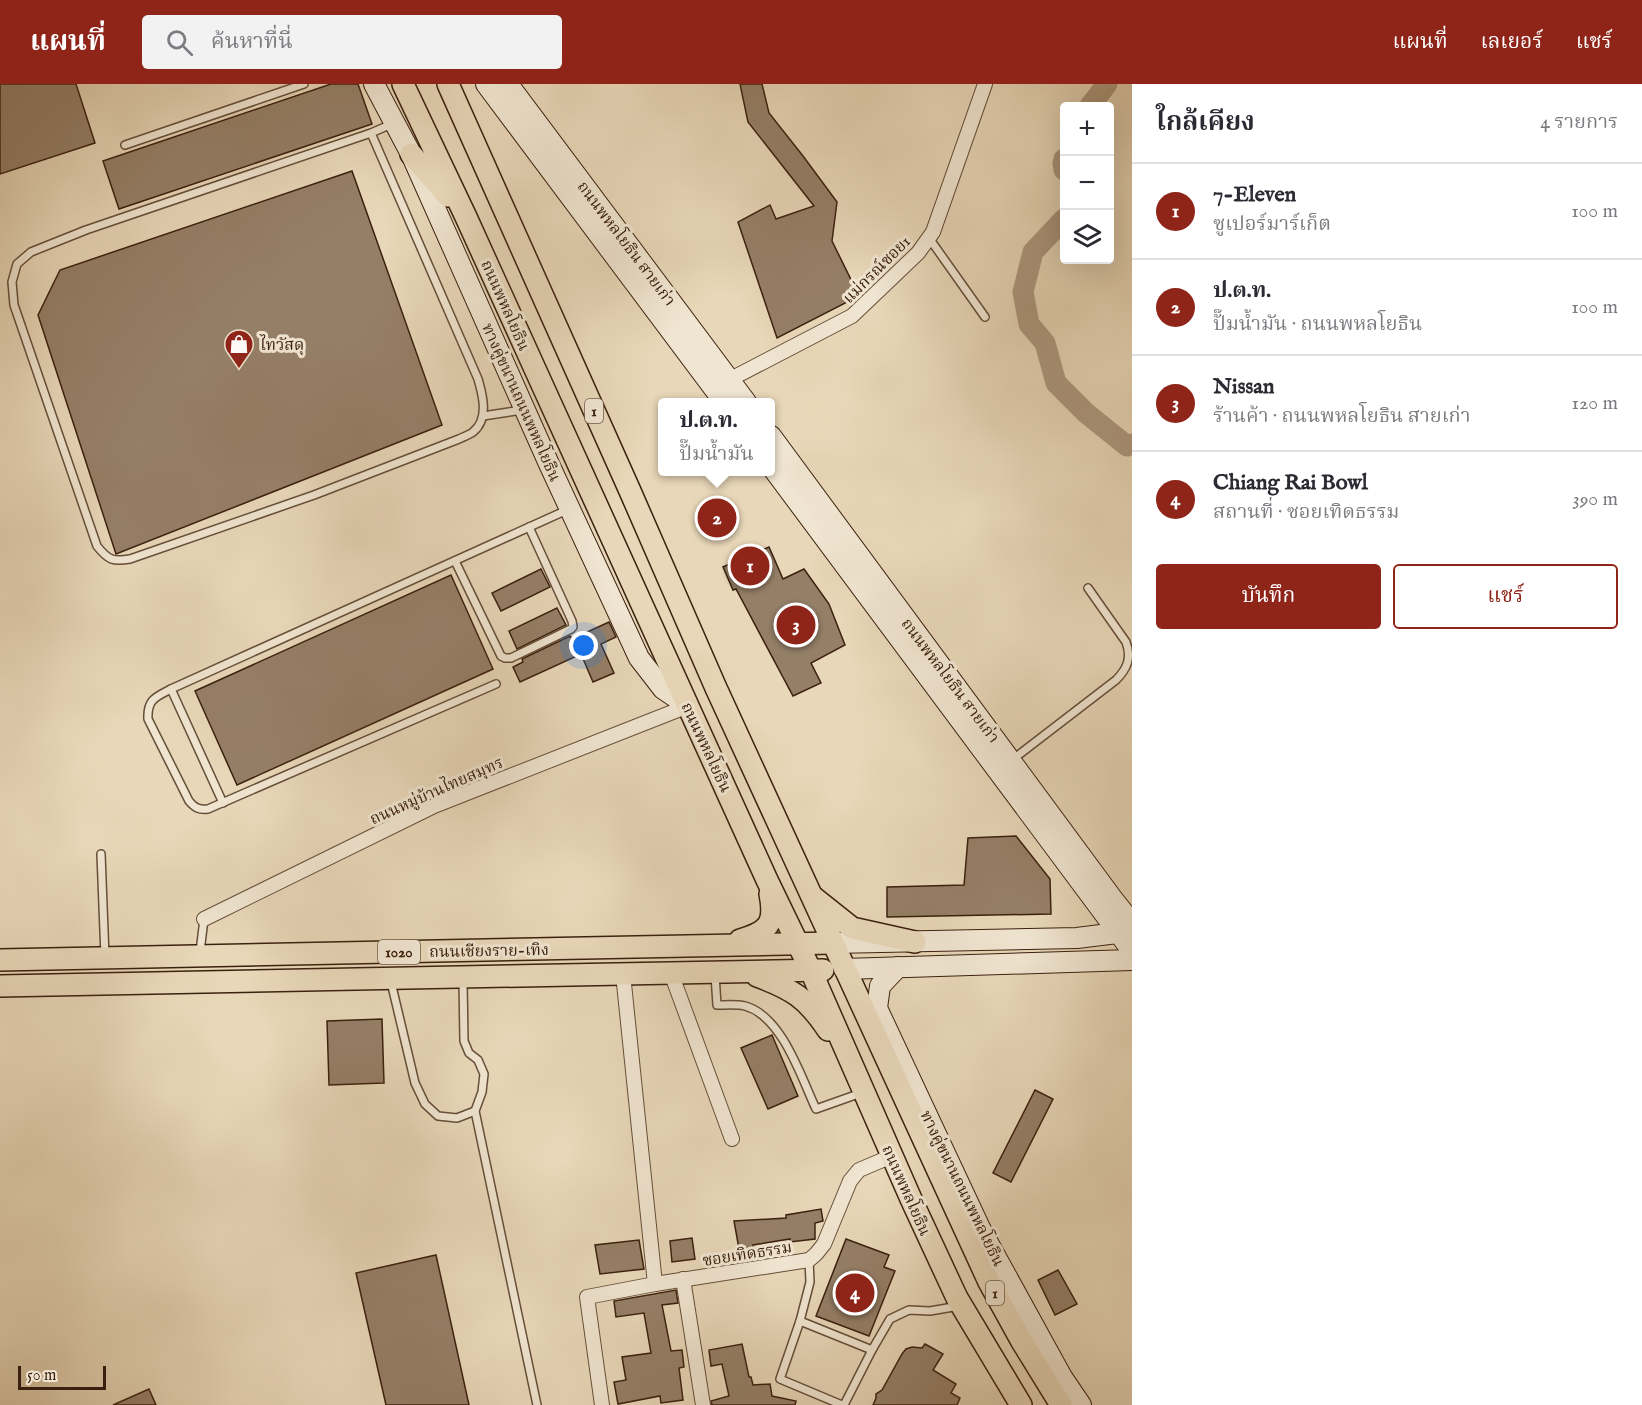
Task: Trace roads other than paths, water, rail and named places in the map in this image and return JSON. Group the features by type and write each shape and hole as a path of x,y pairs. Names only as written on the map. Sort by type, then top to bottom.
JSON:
{"main road":[{"name":"ทางคู่ขนานถนนพหลโยธิน","path":"374,84 411,154 639,658 663,689 688,706"},
{"name":"ถนนพหลโยธิน","path":"403,84 466,217 767,880 811,971 910,1199 961,1305 1020,1405"},
{"name":"ถนนพหลโยธิน","path":"448,84 716,688 989,1282 1061,1405"},
{"name":"ถนนพหลโยธิน สายเก่า","path":"486,84 722,390 738,398"},
{"name":"ถนนพหลโยธิน สายเก่า","path":"508,84 722,390"},
{"path":"411,154 466,217"},
{"name":"ถนนพหลโยธิน สายเก่า","path":"775,441 1112,898 1127,930 1132,951"},
{"name":"ถนนพหลโยธิน สายเก่า","path":"775,471 1095,901 1127,930"},
{"path":"725,945 749,938 762,931 770,923 773,911 767,880"},
{"path":"810,894 852,928 915,942"},
{"path":"1077,938 1099,924 1095,901"},
{"path":"832,943 1077,938 1127,930"},
{"name":"ถนนเชียงราย-เทิง","path":"0,960 798,943"},
{"name":"1020","path":"798,943 832,943"},
{"path":"844,969 1132,960"},
{"name":"ทางคู่ขนานถนนพหลโยธิน","path":"898,967 880,986 877,1008 980,1228 1062,1377 1081,1405"},
{"name":"1020","path":"0,986 844,969"},
{"path":"743,971 784,986 806,1002 821,1019 855,1071"},
{"path":"947,1191 980,1228"}],"street":[{"name":"แม่กรณ์ซอย1","path":"722,390 852,316 918,253 933,232 986,84"},
{"name":"ถนนหมู่บ้านไทยสมุทร","path":"204,919 434,806 688,706"},
{"path":"671,973 732,1139"},
{"path":"623,974 655,1284"},
{"name":"ซอยเทิดธรรม","path":"602,1405 587,1297 683,1279 809,1260 824,1244 850,1181 859,1170 892,1156"},
{"path":"683,1279 703,1405"}],"lane":[{"path":"125,145 304,84"},
{"path":"371,133 478,379 484,400 483,416 474,431 459,439 314,495 130,559 118,561 107,558 98,546 14,304 12,282 16,264 31,252 86,230 371,133 395,122"},
{"path":"929,238 985,316"},
{"path":"483,416 525,410"},
{"path":"496,684 223,804 201,810 189,801 148,719 150,704 154,698 171,689 570,509"},
{"path":"455,561 501,656 511,658 573,627 529,527"},
{"path":"1011,761 1116,680 1128,664 1129,649 1126,642 1088,588"},
{"path":"171,689 223,804"},
{"path":"100,854 105,958"},
{"path":"200,956 204,919"},
{"path":"715,973 717,1005 744,1005 759,1012 775,1026 816,1109 864,1091"},
{"path":"463,977 464,1041 469,1053 478,1060 484,1074 482,1092 475,1111 537,1405"},
{"path":"391,979 415,1083 425,1104 438,1116 457,1118 475,1111"},
{"path":"809,1260 810,1282 800,1321 780,1379 843,1405 890,1319 909,1310 930,1311 961,1305"},
{"path":"800,1321 872,1350"}],"waterway":[{"path":"1093,102 1107,84"},
{"path":"1060,223 1033,252 1023,292 1029,324 1045,343 1056,383 1086,413 1127,446 1132,444"}],"place":[{"name":"ไทวัสดุ","path":"239,370"},
{"name":"ป.ต.ท.","path":"717,518"},
{"name":"7-Eleven","path":"750,566"},
{"name":"Nissan","path":"796,625"},
{"name":"Chiang Rai Bowl","path":"855,1293"}]}
